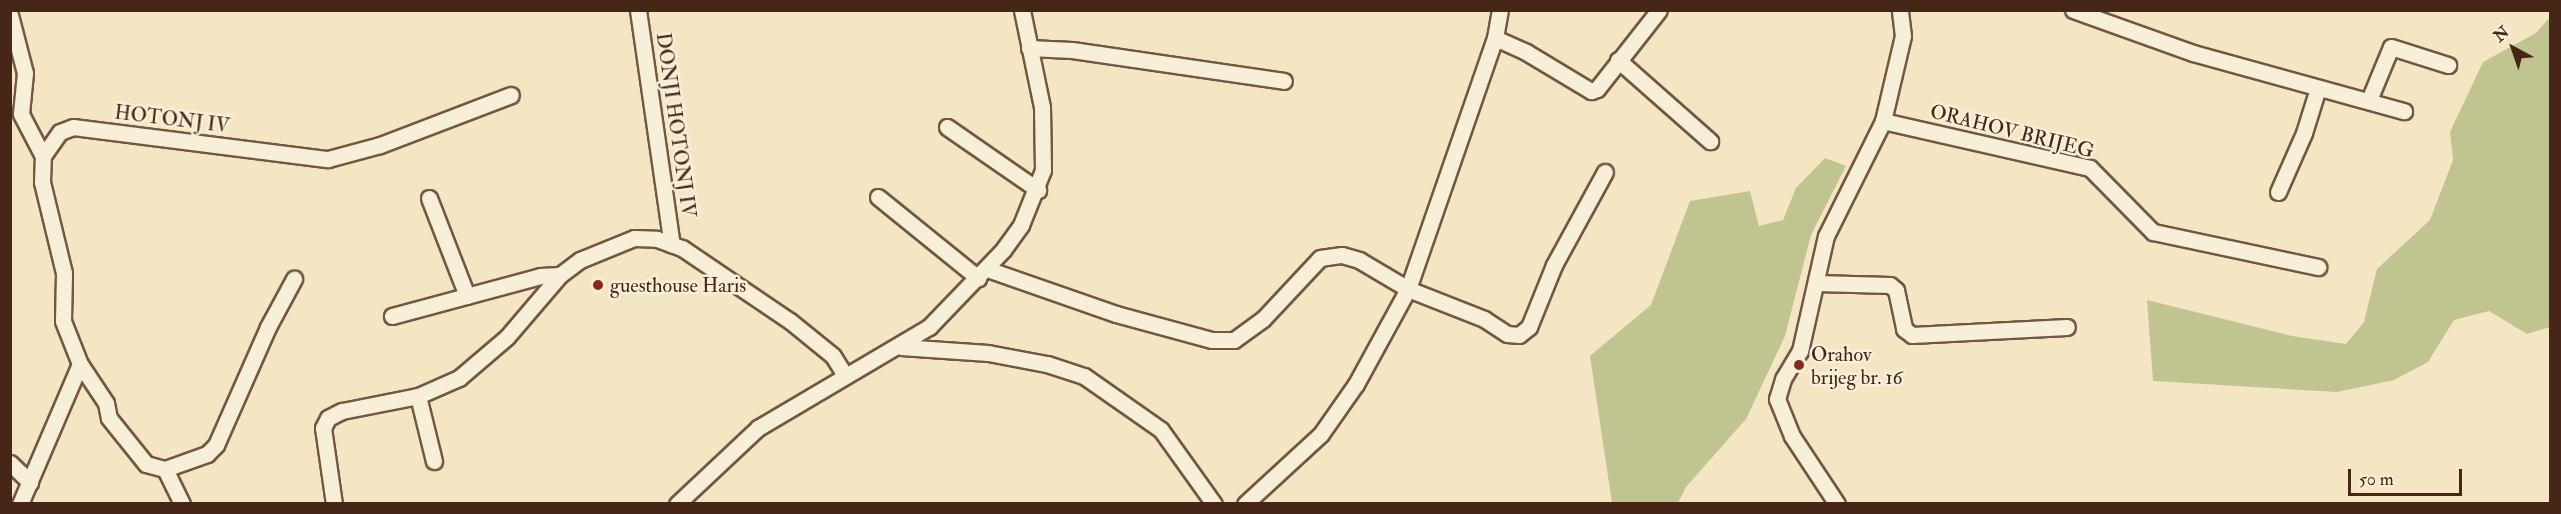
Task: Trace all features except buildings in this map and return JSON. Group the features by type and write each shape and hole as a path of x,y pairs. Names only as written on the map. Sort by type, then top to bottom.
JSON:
{"street":[{"name":"DONJI HOTONJ IV","path":"638,10 672,245"},
{"path":"677,504 758,428 845,375 901,347 929,327 982,273 1020,225 1038,190 1042,170 1042,107 1022,10"},
{"path":"1245,504 1321,434 1356,384 1408,289 1477,80 1494,38 1500,10"},
{"path":"1494,38 1526,52 1584,91 1596,89 1659,10"},
{"path":"1837,504 1792,436 1777,399 1783,379 1800,351 1826,236 1883,121 1903,36 1900,10"},
{"path":"2073,10 2193,53 2404,111"},
{"path":"10,15 25,73 21,114 43,156 44,202 64,273 63,321 80,364 106,403 109,418 146,464 165,469 207,454 216,445 268,327 294,279"},
{"path":"2369,100 2391,47 2448,66"},
{"path":"1029,48 1072,50 1284,81"},
{"path":"1618,60 1710,141"},
{"path":"2278,192 2304,133 2318,88"},
{"name":"HOTONJ IV","path":"43,156 51,140 73,127 328,159 380,145 511,95"},
{"name":"ORAHOV BRIJEG","path":"1883,121 2090,168 2153,232 2318,267"},
{"path":"947,127 1038,190"},
{"path":"878,197 982,273 1116,314 1212,340 1234,340 1250,331 1304,272 1320,258 1332,254 1359,260 1408,289 1484,319 1508,334 1519,335 1529,327 1554,265 1605,172"},
{"path":"429,198 467,296"},
{"name":"DONJI HOTONJ IV","path":"334,504 323,428 328,418 342,411 418,396 459,378 485,359 560,275 580,260 634,238 657,239 672,245 790,321 833,356 845,375"},
{"name":"DONJI HOTONJ IV","path":"392,316 540,276 560,275"},
{"path":"1816,283 1890,285 1896,290 1904,329 1912,335 2067,327"},
{"path":"901,347 988,353 1047,364 1084,376 1161,430 1214,504"},
{"path":"20,504 80,364"},
{"path":"418,396 434,461"},
{"path":"10,463 30,482"},
{"path":"165,469 182,504"}],"green space":[{"path":"2550,17 2550,327 2527,334 2489,311 2454,320 2428,362 2394,380 2337,392 2153,381 2147,300 2292,336 2346,344 2364,322 2377,269 2430,220 2453,160 2450,132 2483,62 2536,33"},
{"path":"1825,158 1846,166 1811,235 1785,336 1746,419 1686,487 1678,503 1612,503 1590,356 1651,305 1690,201 1750,191 1759,226 1783,220 1796,188"}],"place":[{"name":"guesthouse Haris","path":"598,285"},
{"name":"Orahov brijeg br. 16","path":"1799,365"}]}
